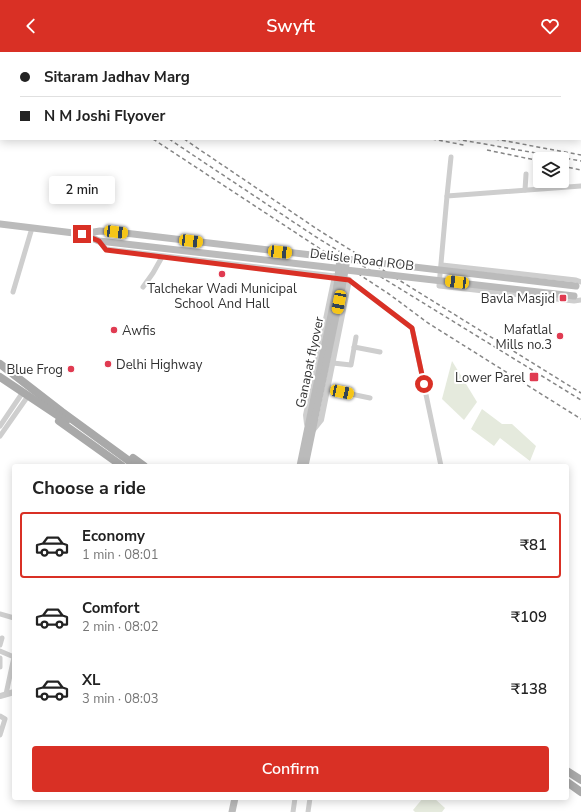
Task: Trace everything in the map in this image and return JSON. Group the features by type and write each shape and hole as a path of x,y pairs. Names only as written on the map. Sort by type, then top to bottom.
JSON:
{"main road":[{"path":"0,224 82,234"},
{"path":"99,241 100,231"},
{"name":"Delisle Road ROB","path":"82,234 100,231 116,232 579,285"},
{"name":"Delisle Road ROB","path":"82,234 99,241 578,296"},
{"name":"Ganapat flyover","path":"310,432 340,287 344,259"},
{"path":"0,364 49,406 106,447 133,464"},
{"path":"0,377 26,394 49,406 64,408 141,464"},
{"path":"49,406 56,419 119,464"},
{"path":"301,464 310,432"},
{"path":"305,464 310,432"},
{"path":"106,447 126,464"},
{"path":"569,765 581,774"},
{"path":"569,772 581,780"},
{"path":"569,778 581,787"},
{"path":"569,783 581,792"},
{"path":"232,812 235,800"}],"street":[{"path":"451,157 439,286 574,301 581,300"},
{"path":"525,190 526,174"},
{"path":"447,196 581,186"},
{"path":"13,292 32,228"},
{"path":"99,241 106,250 335,276 349,280 412,328 441,464"},
{"path":"143,287 162,257"},
{"path":"442,265 576,280 579,285"},
{"path":"310,432 306,415 335,276"},
{"path":"310,432 321,420 349,280"},
{"path":"333,362 350,366 356,336"},
{"path":"354,347 380,352"},
{"path":"327,389 370,398"},
{"path":"0,426 26,394"},
{"path":"0,436 16,407"},
{"path":"0,614 12,617"},
{"path":"0,645 2,638"},
{"path":"0,651 12,656"},
{"path":"0,658 0,667"},
{"path":"3,695 12,664"},
{"path":"0,716 4,717 5,722 0,735"},
{"path":"293,812 295,800"},
{"path":"308,812 310,800"}],"shaded area":[{"path":"452,361 477,402 464,420 442,399"},
{"path":"482,409 502,424 512,424 536,446 530,461 500,438 494,446 471,429"},
{"path":"421,800 436,800 445,808 442,812 415,812 413,810"}],"railway":[{"path":"155,140 389,294 428,323 581,419"},
{"path":"170,140 316,237 581,400"},
{"path":"185,140 320,231 581,393"},
{"path":"437,140 464,145"},
{"path":"462,140 581,161"},
{"path":"500,140 581,155"},
{"path":"487,150 533,160"},
{"path":"569,167 581,170"}],"place":[{"name":"Talchekar Wadi Municipal School And Hall","path":"222,274"},
{"name":"Bavla Masjid","path":"563,298"},
{"name":"Awfis","path":"114,330"},
{"name":"Mafatlal Mills no.3","path":"560,336"},
{"name":"Delhi Highway","path":"108,364"},
{"name":"Blue Frog","path":"71,369"},
{"name":"Lower Parel","path":"534,377"}],"route":[{"path":"82,234 99,241 106,250 335,276 349,280 412,328 424,384"}]}
